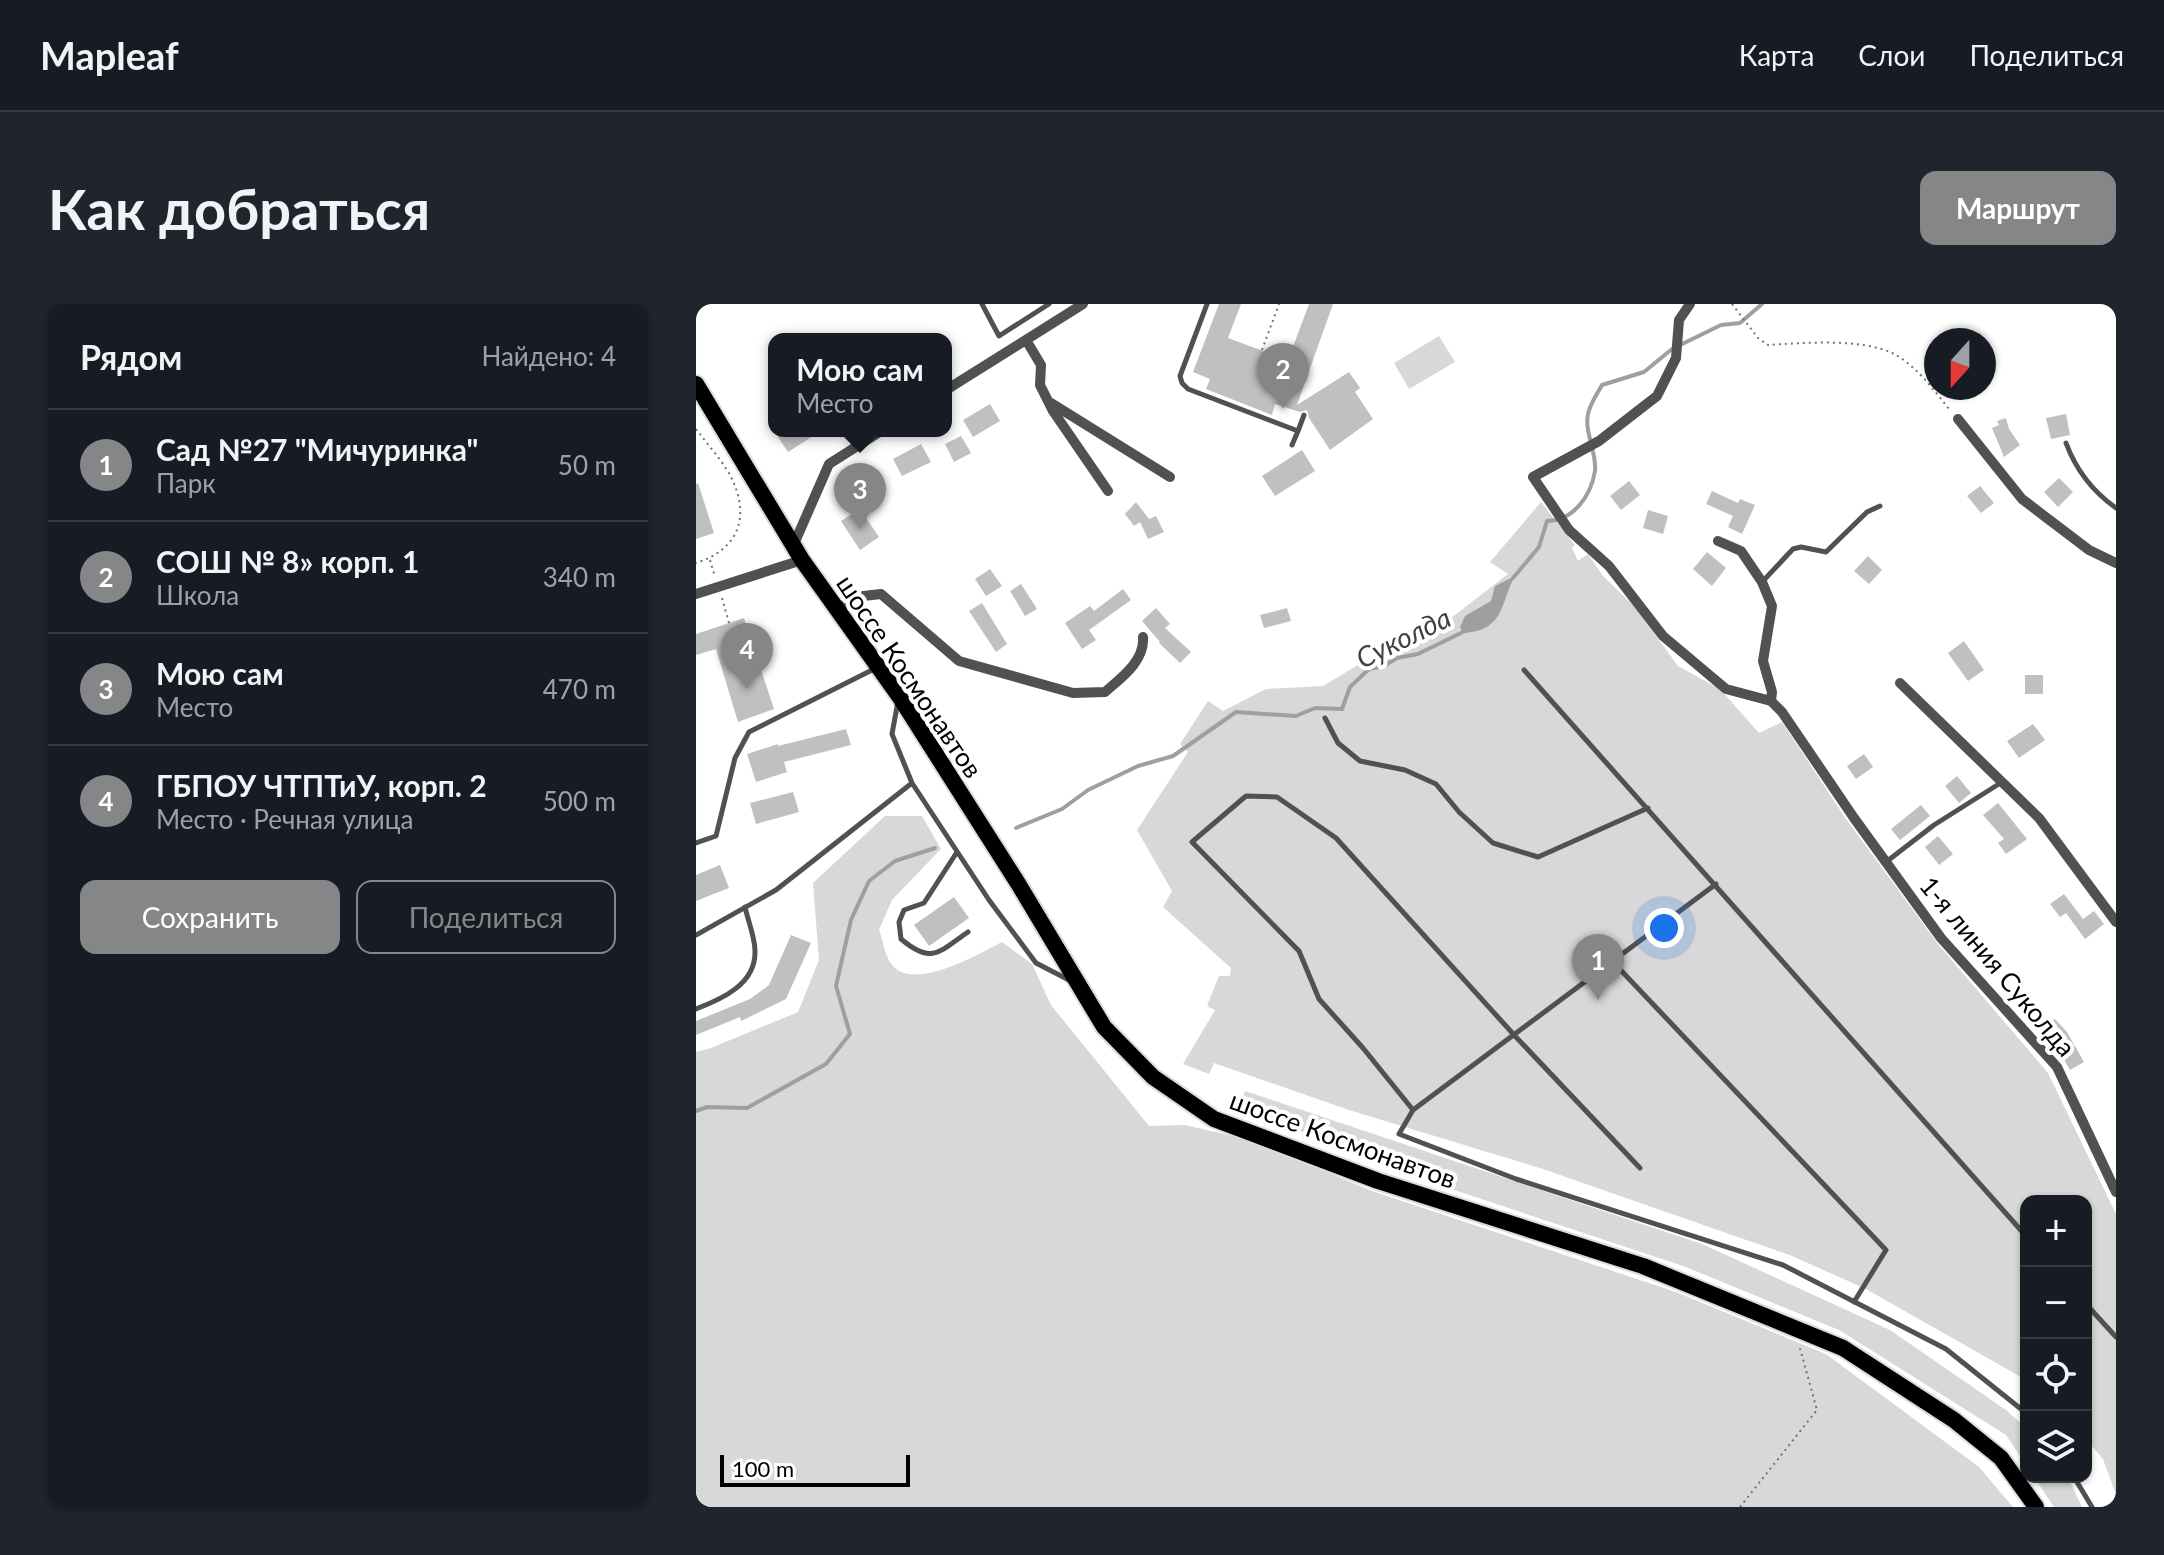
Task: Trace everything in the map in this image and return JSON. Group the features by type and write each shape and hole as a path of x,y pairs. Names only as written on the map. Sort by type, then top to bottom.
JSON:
{"main road":[{"name":"шоссе Космонавтов","path":"696,384 802,560 899,696 1019,885 1104,1027 1153,1077 1214,1119 1378,1181 1643,1266 1843,1348 1954,1420 2001,1458 2036,1507"}],"street":[{"path":"952,386 1083,304"},
{"path":"1690,304 1679,320 1676,358 1657,396 1599,441 1533,477 1569,530 1609,566 1663,636 1726,689 1771,701"},
{"path":"1026,340 1041,365 1040,385 1049,402 1108,491"},
{"path":"1049,402 1170,477"},
{"path":"1958,419 2022,499 2089,550 2116,563"},
{"path":"794,544 829,464 872,437"},
{"name":"1-я линия Суколда","path":"1718,541 1741,551 1762,582 1772,606 1763,661 1772,692 1771,701 1818,761 1885,862 1941,938 2057,1067 2116,1192"},
{"path":"696,594 802,560"},
{"path":"837,610 855,597 881,594 959,661 1073,693 1105,692 1131,669 1144,646 1143,637"},
{"path":"1900,683 2039,818 2116,922"}],"lane":[{"path":"982,304 999,336 1049,304"},
{"path":"1207,304 1180,376 1182,383 1188,389 1298,431"},
{"path":"1292,445 1304,415"},
{"path":"2066,443 2077,468 2092,488 2116,508"},
{"path":"1762,582 1793,549 1801,547 1826,552 1867,512 1880,506"},
{"path":"696,843 716,836 735,758 749,732 877,668"},
{"path":"1524,670 2020,1229"},
{"path":"899,696 892,734 912,783 1036,963 1079,985"},
{"path":"1325,718 1338,743 1360,761 1405,770 1436,784 1459,812 1493,843 1538,857 1648,808"},
{"path":"1885,862 1934,825 2002,782"},
{"path":"696,935 776,890 912,783"},
{"path":"1413,1110 1319,999 1299,951 1192,842 1246,796 1277,797 1336,838 1515,1036 1640,1168"},
{"path":"957,852 924,903 904,910 899,922 901,939 917,952 935,954 968,932"},
{"path":"1716,884 1413,1110 1399,1134 1516,1179 1783,1265 1946,1349 2024,1411"},
{"path":"696,1009 722,999 749,976 756,952 745,907"},
{"path":"1613,962 1886,1250 1854,1302"},
{"path":"2092,1311 2116,1337"},
{"path":"2078,1483 2092,1507"}],"path":[{"path":"1262,350 1279,304"},
{"path":"1732,304 1758,338 1768,345 1853,344 1892,353 1925,379 1958,419"},
{"path":"696,429 729,474 742,506 736,533 730,542 716,557 696,563"},
{"path":"1740,1507 1817,1410 1795,1328"}],"shaded area":[{"path":"1439,336 1455,362 1409,389 1394,363"},
{"path":"1541,502 1575,545 1572,548 1578,561 1588,554 1603,576 1635,607 1678,666 1720,689 1759,733 1782,722 1846,819 1938,944 2048,1073 2116,1214 2116,1495 2103,1459 2092,1446 2092,1195 2020,1195 2020,1377 1866,1289 1792,1256 1543,1169 1349,1110 1214,1063 1209,1074 1183,1064 1215,1010 1207,1006 1219,976 1230,976 1231,968 1163,907 1172,891 1137,830 1188,752 1180,744 1208,701 1223,711 1266,689 1323,686 1396,642 1428,615 1446,622 1508,574 1490,562"},
{"path":"1515,576 1494,621 1477,631 1463,633 1460,627 1465,616 1491,601 1495,586"},
{"path":"885,816 922,816 941,849 892,900 879,930 892,965 902,972 930,973 963,962 1002,942 1032,964 1051,1005 1149,1126 1185,1125 1250,1140 1372,1191 1676,1292 1826,1354 1979,1467 2013,1507 696,1507 696,1052 798,1012 819,960 813,883"},
{"path":"1245,1091 1702,1244 1890,1330 2020,1423 2020,1456 2006,1435 1839,1330 1686,1267 1382,1166 1241,1103"},
{"path":"2038,1483 2071,1483 2082,1507 2054,1507"}],"building":[{"path":"1219,304 1241,304 1228,338 1288,360 1309,304 1333,304 1297,405 1349,372 1360,388 1355,392 1373,419 1330,450 1307,410 1300,412 1275,404 1272,415 1206,389 1210,379 1193,372"},
{"path":"990,404 1000,421 973,437 963,420"},
{"path":"2066,414 2070,435 2051,439 2046,418"},
{"path":"2006,418 2009,429 2020,445 2004,457 1992,428 1999,425 1997,421"},
{"path":"961,436 971,453 954,462 945,444"},
{"path":"778,437 812,437 788,452"},
{"path":"921,444 931,462 902,476 893,459"},
{"path":"1302,450 1315,471 1275,496 1262,476"},
{"path":"2059,478 2073,492 2058,507 2044,492"},
{"path":"1629,481 1640,495 1621,510 1610,496"},
{"path":"696,484 714,533 696,539"},
{"path":"1980,486 1994,503 1981,513 1967,496"},
{"path":"1712,491 1738,503 1740,499 1755,505 1742,534 1728,527 1733,516 1706,504"},
{"path":"1136,502 1149,519 1156,516 1164,532 1148,539 1140,522 1134,526 1125,514"},
{"path":"860,509 879,537 860,550 841,521"},
{"path":"1648,510 1668,516 1663,534 1643,528"},
{"path":"1707,552 1726,568 1712,586 1693,569"},
{"path":"1868,556 1882,570 1869,584 1854,571"},
{"path":"990,569 1002,586 986,596 975,579"},
{"path":"1021,584 1037,609 1025,616 1010,591"},
{"path":"1123,589 1131,600 1089,630 1096,640 1082,649 1065,623 1090,606 1094,611"},
{"path":"982,603 1007,644 996,652 969,611"},
{"path":"1156,608 1170,624 1165,628 1191,652 1180,663 1142,621"},
{"path":"1287,608 1291,621 1264,628 1260,615"},
{"path":"744,618 774,709 738,722 716,649 696,655 696,634"},
{"path":"1964,641 1984,670 1968,681 1948,653"},
{"path":"2025,675 2043,675 2043,694 2025,694"},
{"path":"2033,724 2045,740 2019,758 2007,741"},
{"path":"846,729 851,745 784,762 787,772 756,782 747,754"},
{"path":"1864,754 1873,767 1856,779 1847,766"},
{"path":"1957,776 1971,793 1959,803 1945,786"},
{"path":"793,792 799,812 756,824 750,803"},
{"path":"1998,803 2027,839 2006,854 1998,843 2004,839 1983,815"},
{"path":"1921,805 1930,816 1900,840 1891,829"},
{"path":"1938,836 1953,854 1939,865 1925,847"},
{"path":"720,865 729,888 696,901 696,875"},
{"path":"2064,894 2083,919 2094,911 2104,924 2085,939 2066,913 2060,917 2050,904"},
{"path":"954,897 969,918 929,946 914,925"},
{"path":"791,935 811,943 786,999 741,1021 740,1017 696,1035 696,1021 750,999 769,985"},
{"path":"2055,1019 2067,1032 2084,1062 2070,1070 2058,1049 2061,1047 2044,1028"}],"waterway":[{"name":"Суколда","path":"1513,578 1539,547 1547,521 1565,517 1585,498 1595,471 1588,414 1602,385 1644,372 1672,349 1721,325 1740,323 1762,304"},
{"name":"Суколда","path":"1016,828 1062,809 1088,790 1138,766 1173,756 1236,712 1296,716 1315,708 1342,709 1350,687 1369,669 1418,654 1465,631"},
{"name":"Суколда","path":"696,1111 707,1107 747,1108 826,1064 850,1034 836,986 851,920 869,881 895,861 935,848"}],"place":[{"name":"СОШ № 8» корп. 1","path":"1283,409"},
{"name":"Мою сам","path":"860,529"},
{"name":"ГБПОУ ЧТПТиУ, корп. 2","path":"747,689"},
{"name":"Сад №27 \"Мичуринка\"","path":"1598,1000"}]}
